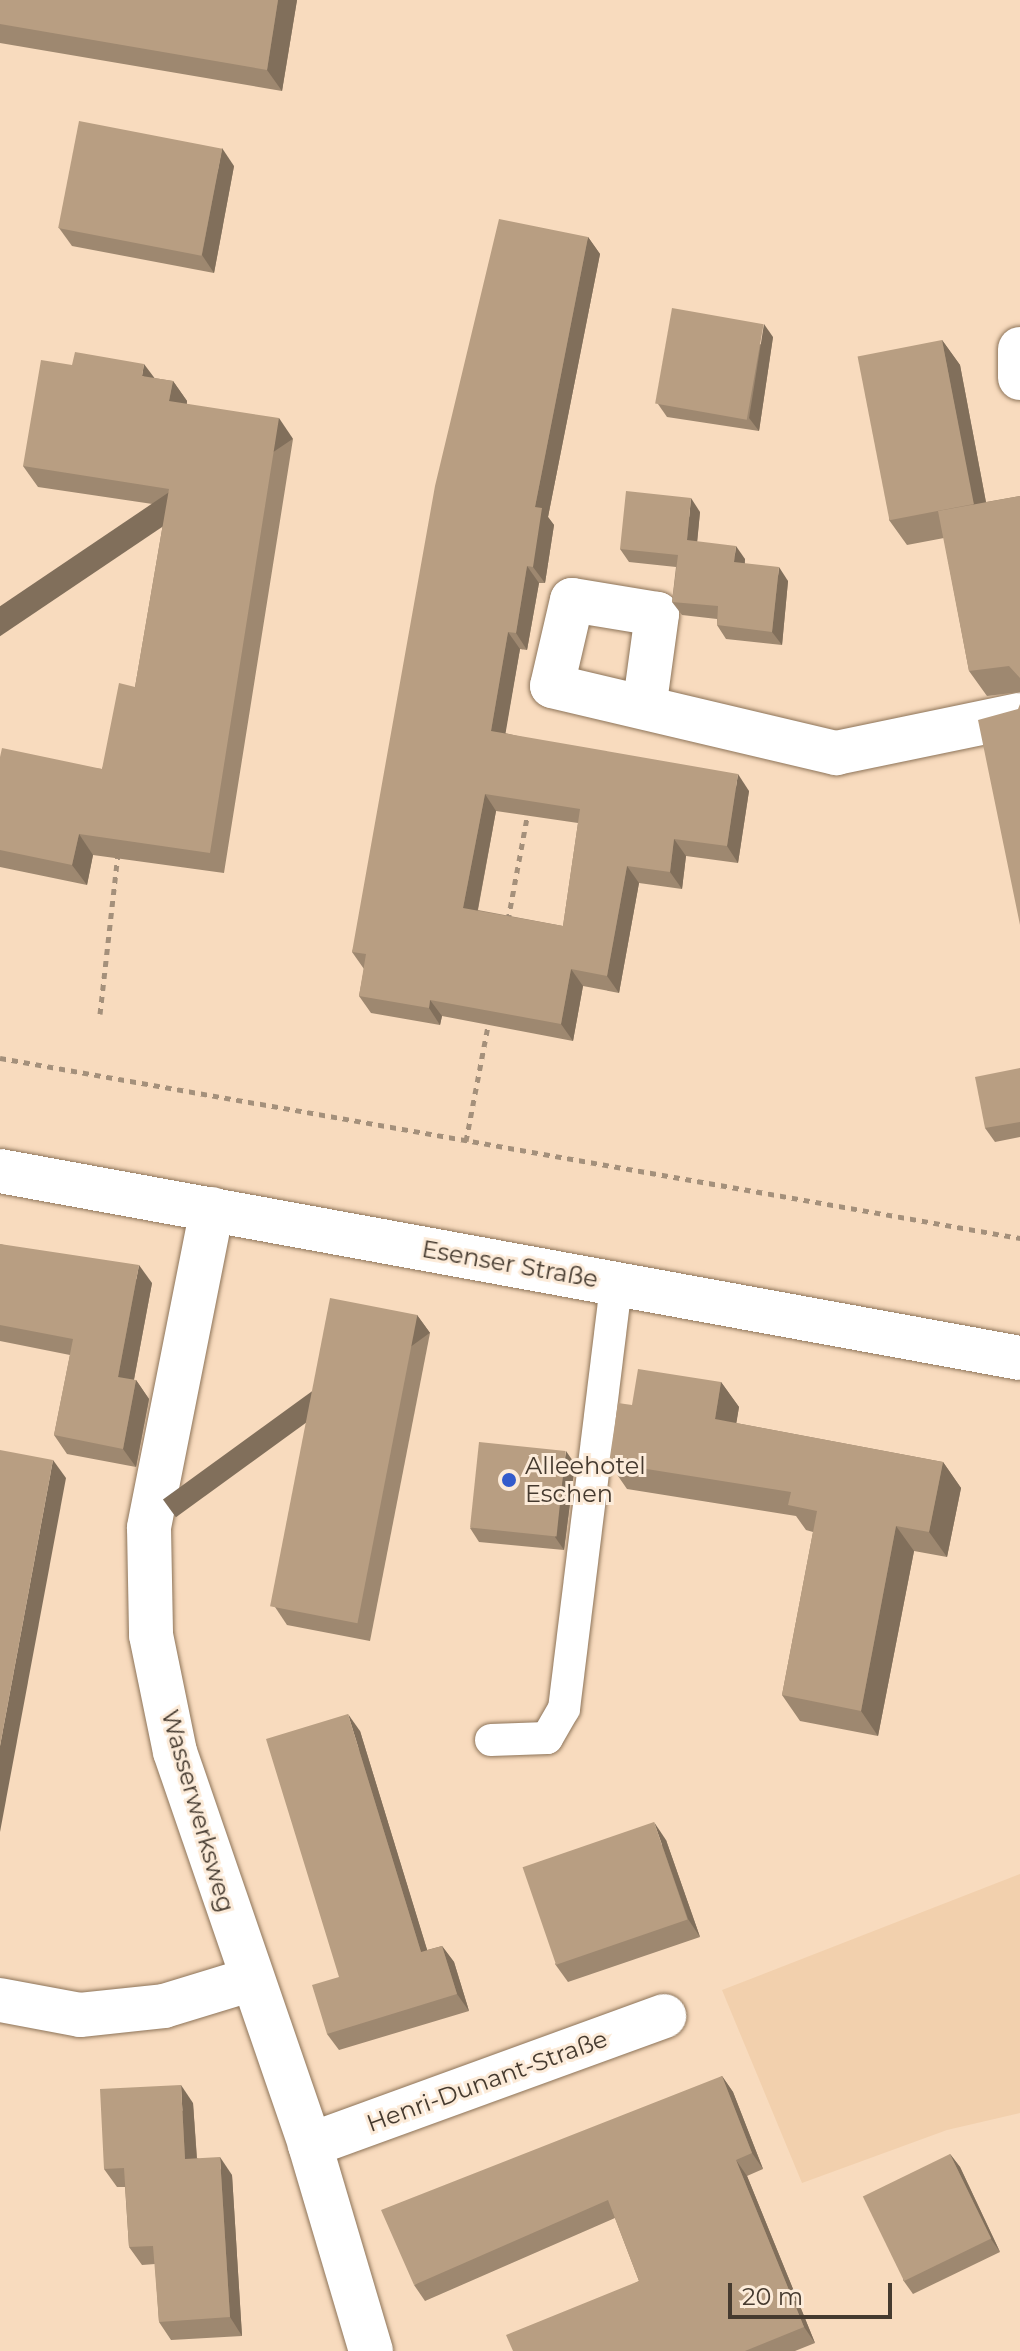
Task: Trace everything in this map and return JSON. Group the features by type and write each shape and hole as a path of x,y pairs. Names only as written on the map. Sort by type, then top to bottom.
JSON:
{"street":[{"path":"1020,349 1020,378"},
{"path":"645,702 836,753 1020,715"},
{"name":"Esenser Straße","path":"0,1171 1020,1358"},
{"name":"Wasserwerksweg","path":"212,1209 149,1528 151,1635 175,1752 249,1980 310,2145 371,2351"},
{"path":"0,2000 80,2015 164,2006 249,1980"},
{"name":"Henri-Dunant-Straße","path":"310,2145 664,2016"}],"lane":[{"path":"491,1740 547,1738 564,1709 616,1283"}],"path":[{"path":"505,937 531,796"},
{"path":"100,1014 119,848"},
{"path":"466,1141 490,1016"},
{"path":"0,1058 1020,1238"}],"shaded area":[{"path":"1020,1874 1020,2113 947,2130 802,2183 722,1990"}],"building":[{"path":"0,0 278,0 267,70 0,24"},
{"path":"79,121 222,149 202,256 58,228"},
{"path":"499,219 588,237 535,507 542,508 533,567 527,566 516,633 508,632 491,731 738,774 727,846 674,839 670,872 627,866 607,976 571,969 561,1024 430,1000 429,1008 359,996 366,954 352,952 435,486","holes":["485,794 580,809 563,926 463,908"]},
{"path":"672,308 764,324 747,420 655,404"},
{"path":"942,340 974,504 889,520 858,356"},
{"path":"75,352 144,364 142,376 173,381 169,401 279,418 210,853 79,834 72,865 0,850 2,748 102,769 119,683 135,687 169,489 23,466 41,360 72,365"},
{"path":"626,491 691,498 687,540 736,546 734,562 779,567 772,632 717,625 718,606 672,602 678,555 620,549"},
{"path":"1020,496 1020,678 1009,666 969,671 938,511"},
{"path":"1020,704 1020,925 978,720 1018,709"},
{"path":"1020,1068 1020,1122 985,1128 975,1077"},
{"path":"0,1244 139,1265 118,1377 136,1380 123,1449 54,1435 73,1339 0,1325"},
{"path":"330,1298 417,1315 357,1623 270,1606"},
{"path":"638,1369 721,1382 715,1419 943,1462 929,1532 896,1526 861,1711 782,1695 817,1511 788,1505 791,1492 609,1463 618,1403 632,1405"},
{"path":"479,1442 566,1451 557,1537 470,1528"},
{"path":"0,1450 53,1460 0,1746"},
{"path":"348,1714 421,1952 442,1946 457,1994 327,2034 312,1985 339,1977 266,1739"},
{"path":"654,1822 688,1919 556,1965 523,1867"},
{"path":"722,2076 752,2153 736,2160 804,2327 745,2351 513,2351 506,2335 639,2281 608,2200 414,2285 381,2210"},
{"path":"181,2085 185,2159 220,2157 230,2317 159,2322 153,2246 129,2247 124,2168 104,2169 100,2089"},
{"path":"950,2154 991,2238 904,2281 863,2197"}],"place":[{"name":"Alleehotel Eschen","path":"509,1480"}]}
